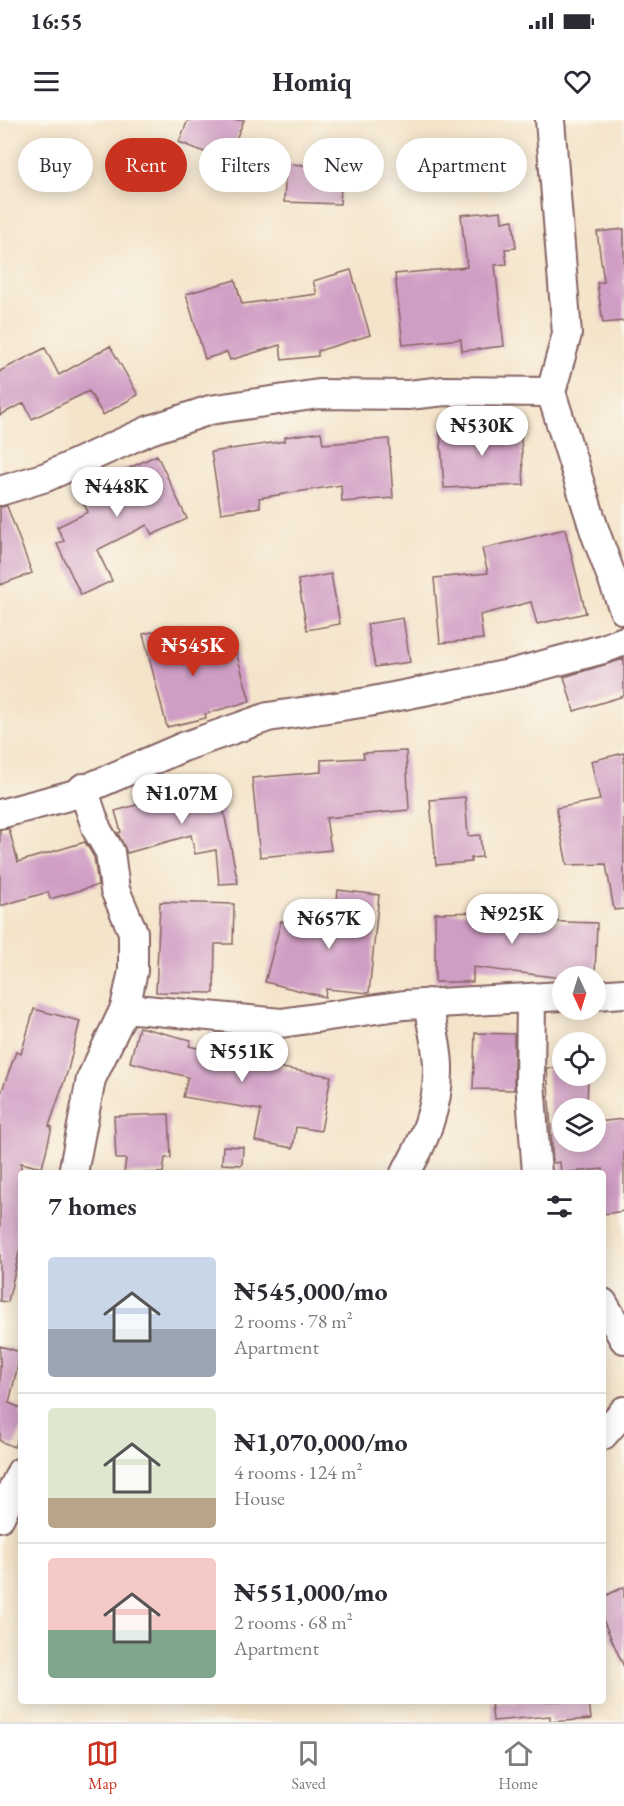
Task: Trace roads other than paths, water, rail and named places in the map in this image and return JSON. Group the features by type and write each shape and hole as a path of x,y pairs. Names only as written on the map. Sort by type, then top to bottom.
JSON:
{"street":[{"path":"550,120 567,334 551,392 595,532 624,610"},
{"path":"0,491 46,477 150,430 210,410 319,393 408,395 445,391 551,392"},
{"path":"0,814 72,795 83,788 183,747 268,717 368,702 510,674 603,650 624,641"},
{"path":"74,1170 92,1079 125,1008 133,971 133,932 116,891 110,852 97,830 83,788"},
{"path":"606,994 624,993"},
{"path":"125,1008 281,1023 428,1003 552,997"},
{"path":"531,998 531,1093 537,1170"},
{"path":"407,1170 418,1153 432,1110 438,1068 428,1003"},
{"path":"606,1309 624,1339"},
{"path":"606,1432 624,1411"},
{"path":"0,1517 18,1478"}]}
